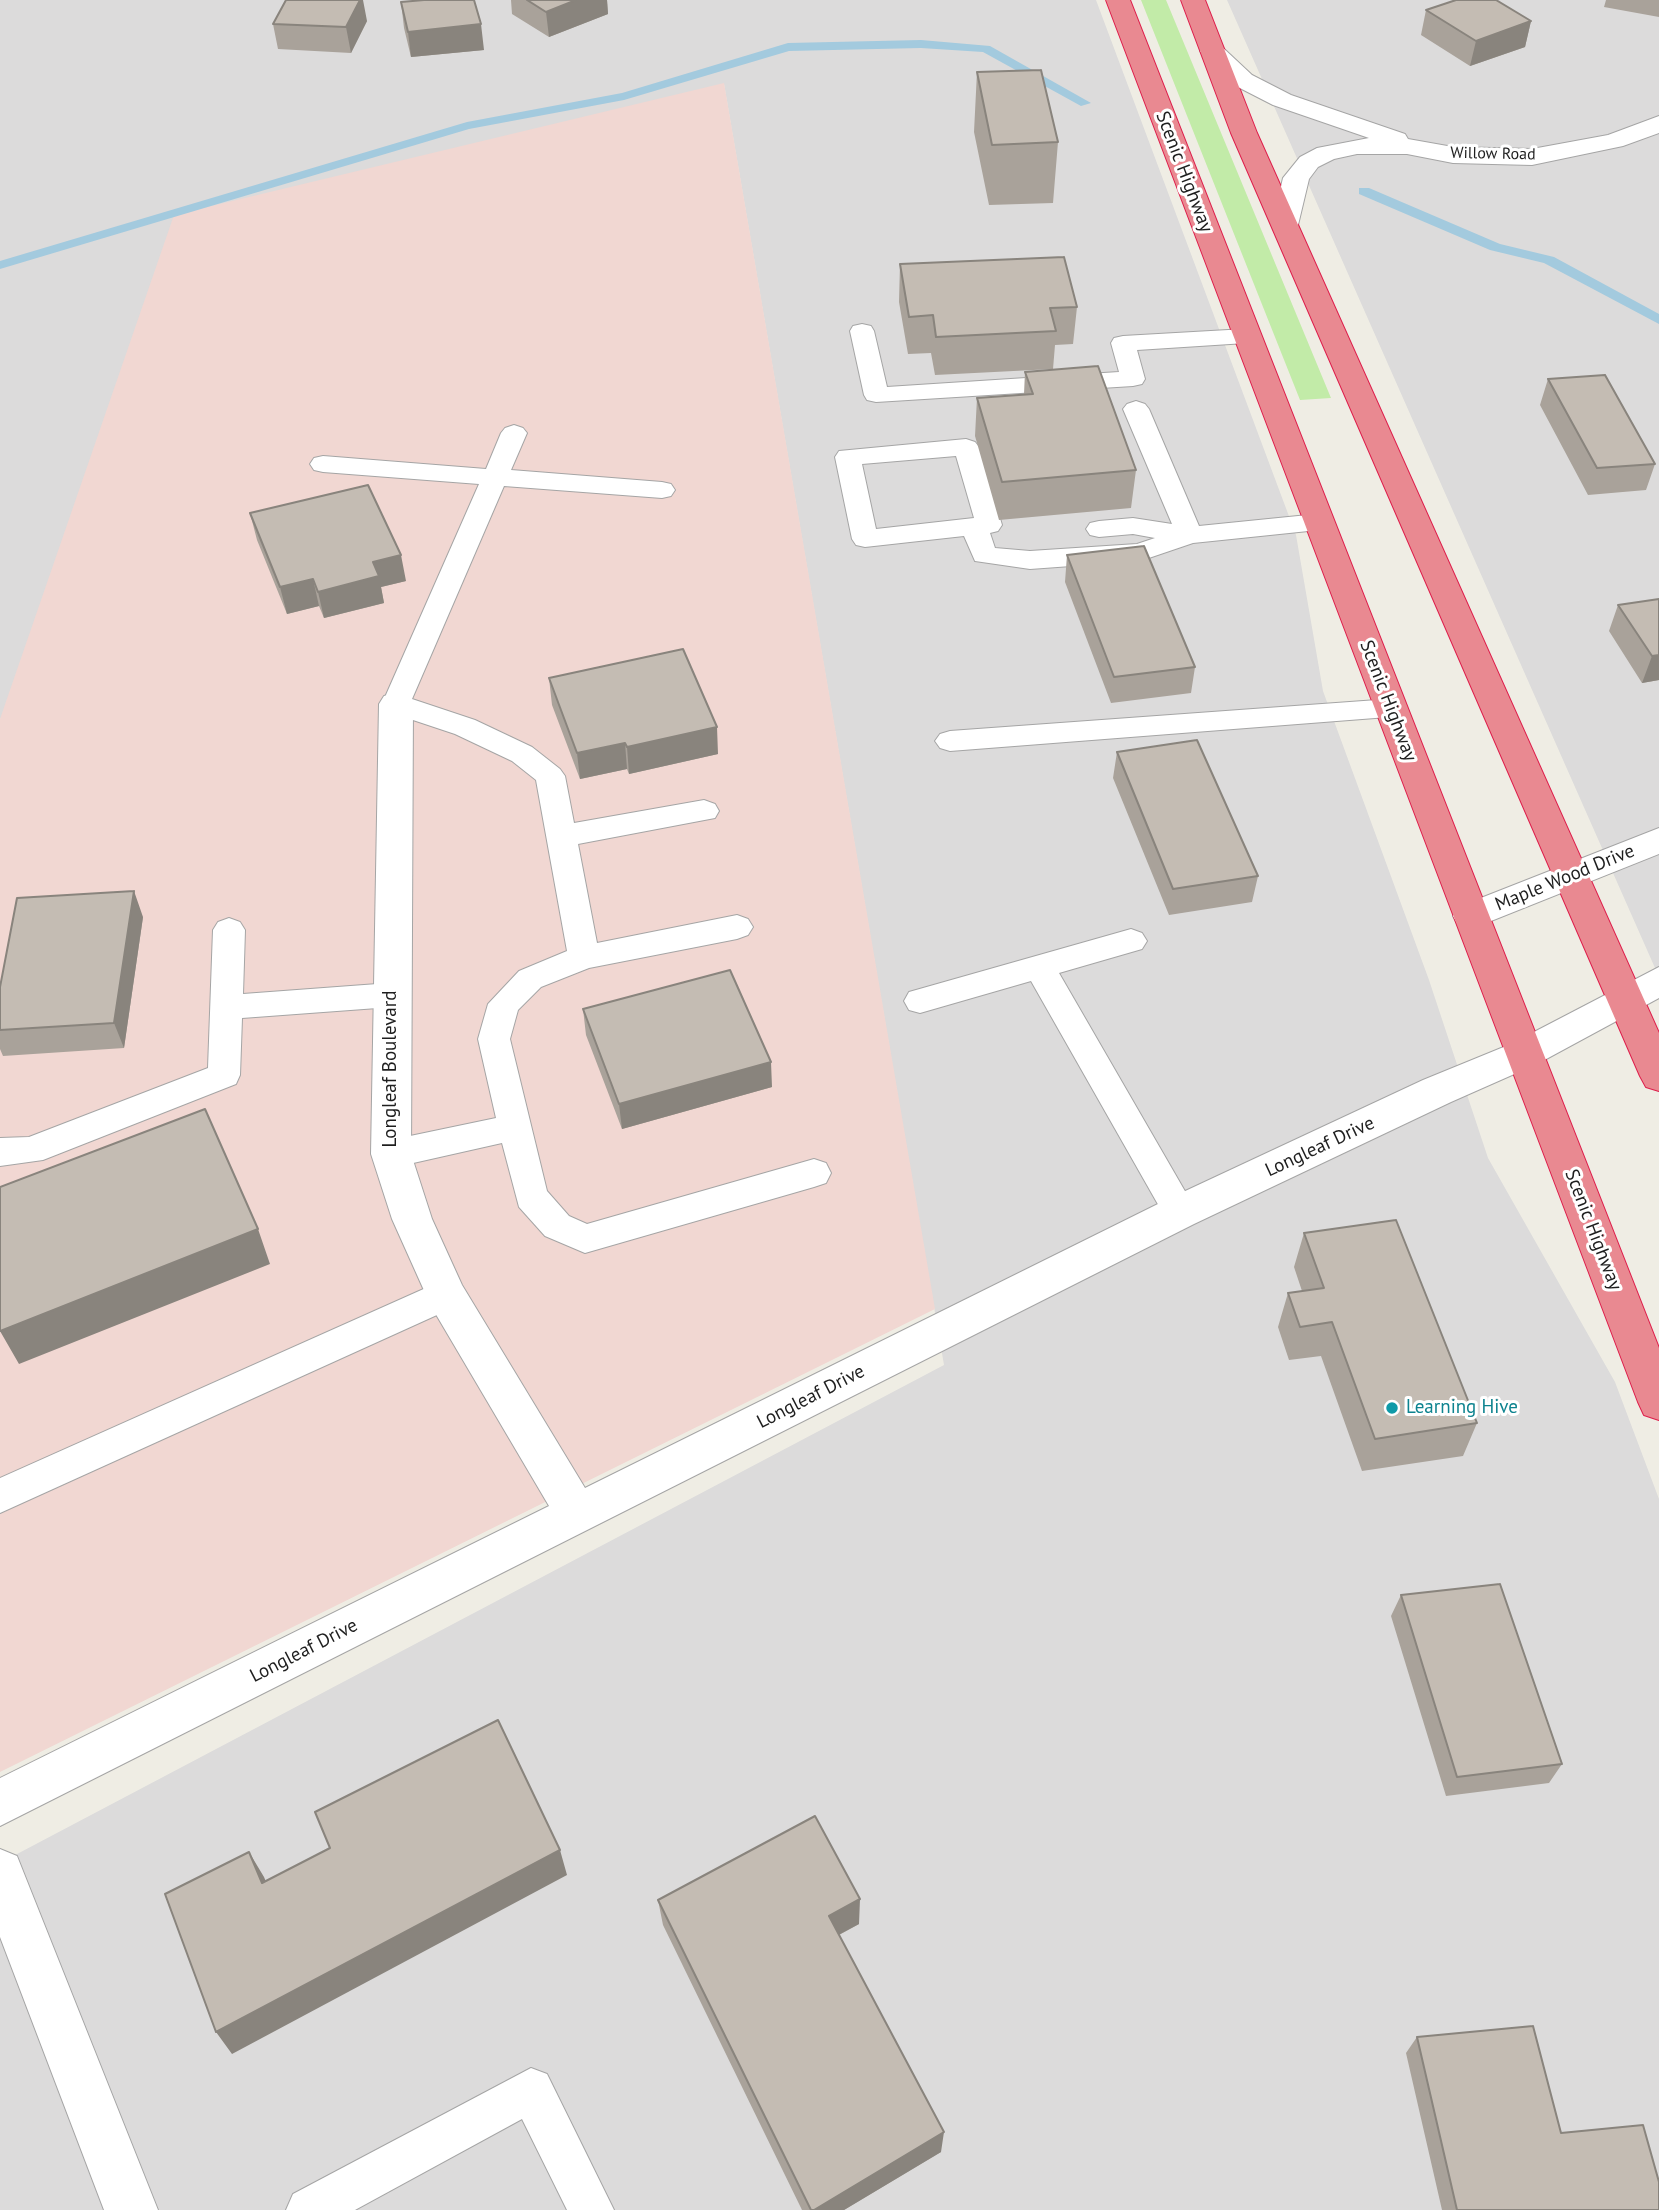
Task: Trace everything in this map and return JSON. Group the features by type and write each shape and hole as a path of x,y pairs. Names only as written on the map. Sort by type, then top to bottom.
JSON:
{"highway":[{"name":"Scenic Highway","path":"1118,0 1659,1402"},
{"path":"1193,0 1244,133 1659,1076"}],"street":[{"path":"1212,51 1243,80 1282,100 1392,137 1407,146"},
{"name":"Willow Road","path":"1407,146 1453,155 1532,157 1614,141 1659,124"},
{"path":"1285,225 1296,178 1309,162 1326,153 1357,146 1407,146"},
{"name":"Longleaf Boulevard","path":"397,704 391,995 391,1154 412,1219 446,1294 577,1514"},
{"name":"Maple Wood Drive","path":"1471,916 1659,840"},
{"path":"1626,1000 1659,981"},
{"name":"Longleaf Drive","path":"0,1803 1180,1212 1437,1091 1524,1054 1626,1000"},
{"path":"0,1872 131,2210"}],"lane":[{"path":"862,331 876,395 1133,379 1123,343 1246,336"},
{"path":"1136,409 1190,535"},
{"path":"514,433 397,704 465,727 522,754 550,776 584,957"},
{"path":"966,447 989,525 975,528 865,539 848,457 966,447"},
{"path":"323,464 663,491"},
{"path":"984,555 1030,560 1140,552 1190,535 1318,522"},
{"path":"1099,529 1133,526 1190,535"},
{"path":"975,528 984,555"},
{"path":"984,555 1026,534"},
{"path":"950,741 1391,709"},
{"path":"561,836 704,811"},
{"path":"737,927 584,957 530,979 504,1004 494,1039 531,1197 557,1226 585,1239 814,1173"},
{"path":"0,1152 31,1150 224,1075 229,930"},
{"path":"920,1000 1131,941"},
{"path":"1039,967 1180,1212"},
{"path":"225,1007 391,995"},
{"path":"391,1154 515,1127"},
{"path":"0,1496 446,1294"},
{"path":"309,2210 531,2090 591,2210"}],"shaded area":[{"path":"0,0 1096,0 1296,535 1323,691 1429,980 1488,1158 1615,1382 1659,1499 1659,2210 0,2210 0,1863 944,1365 724,84 0,719"},
{"path":"1227,0 1659,0 1659,977"},
{"path":"724,83 935,1309 0,1772 0,719 174,215"}],"green space":[{"path":"1141,0 1166,0 1331,398 1300,400"}],"building":[{"path":"286,0 360,0 346,27 273,24"},
{"path":"474,0 481,24 408,32 401,2"},
{"path":"527,0 576,0 546,12"},
{"path":"1456,0 1496,0 1531,21 1476,41 1426,10"},
{"path":"1041,70 1058,142 992,145 977,72"},
{"path":"1064,257 1077,307 1050,308 1056,331 936,337 933,315 909,317 900,264"},
{"path":"1098,366 1136,470 1002,482 977,398 1033,394 1025,372"},
{"path":"1605,375 1655,464 1597,468 1548,379"},
{"path":"368,485 401,555 373,562 379,576 318,592 313,579 280,587 250,513"},
{"path":"1144,546 1195,667 1114,677 1067,555"},
{"path":"1659,599 1659,655 1652,656 1618,605"},
{"path":"683,649 717,727 627,747 625,743 577,753 549,678"},
{"path":"1197,740 1258,876 1173,889 1117,752"},
{"path":"134,891 114,1023 0,1030 0,987 17,898"},
{"path":"730,970 771,1062 619,1104 583,1009"},
{"path":"205,1109 258,1229 0,1331 0,1187"},
{"name":"Learning Hive","path":"1396,1220 1477,1423 1375,1439 1332,1322 1300,1327 1288,1293 1324,1288 1304,1233"},
{"path":"1500,1584 1562,1764 1457,1777 1401,1595"},
{"path":"498,1720 560,1850 216,2032 165,1894 249,1852 262,1883 330,1848 315,1812"},
{"path":"815,1816 860,1899 829,1916 944,2132 811,2210 658,1900"},
{"path":"1533,2026 1561,2133 1643,2125 1659,2182 1659,2210 1457,2210 1417,2037"}],"waterway":[{"path":"0,265 467,126 624,96 788,47 921,44 986,49 1085,103"},
{"path":"1364,191 1495,247 1549,260 1659,320"}],"place":[{"name":"Learning Hive","path":"1392,1408"}]}
